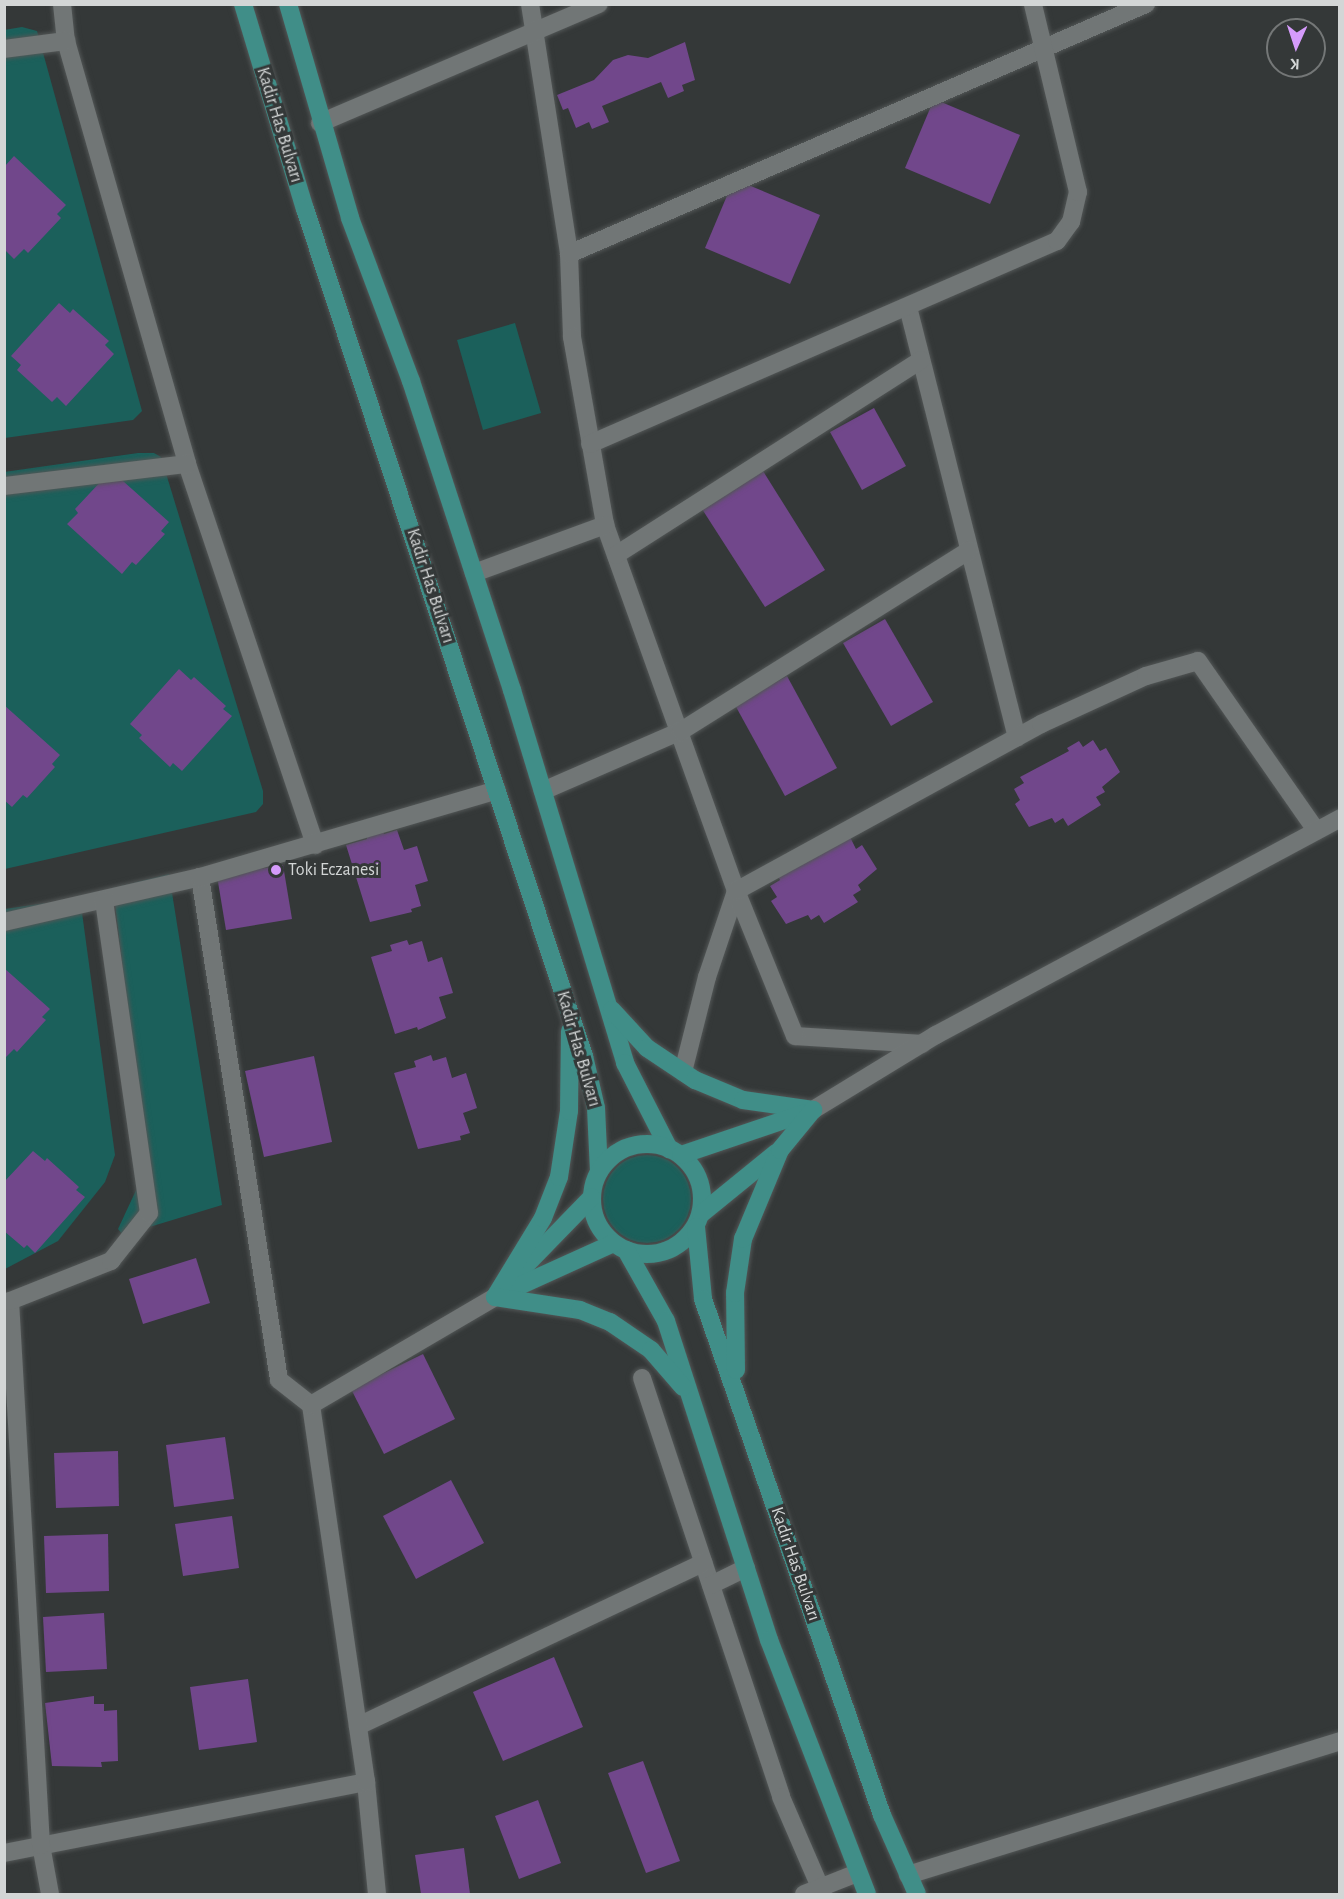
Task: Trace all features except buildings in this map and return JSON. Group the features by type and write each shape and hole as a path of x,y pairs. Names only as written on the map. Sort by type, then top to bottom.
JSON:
{"highway":[{"name":"Kadir Has Bulvarı","path":"243,4 305,209 591,1082 599,1172"},
{"path":"288,4 320,123 474,573 634,1085 675,1152 697,1175 703,1201 698,1220 688,1237 665,1251 639,1254 620,1247 495,1297"},
{"path":"607,1004 647,1048 682,1072 743,1100 813,1110"},
{"path":"495,1297 538,1227 559,1177 569,1111 569,1010"},
{"path":"495,1297 592,1197 599,1172 618,1153 630,1147 656,1145 675,1152 813,1110"},
{"path":"698,1220 780,1150 813,1110"},
{"path":"743,1414 734,1353 738,1266 751,1215 780,1150"},
{"path":"592,1197 598,1223 620,1247 666,1321 769,1640 867,1894"},
{"name":"Kadir Has Bulvarı","path":"698,1220 703,1299 882,1815 917,1894"},
{"path":"495,1297 580,1310 609,1322 651,1350 693,1403"}],"street":[{"path":"62,4 66,41 187,465 315,845"},
{"path":"531,4 532,33 569,254 572,337 605,525 681,731 736,891 795,1036 922,1044"},
{"path":"320,123 599,4"},
{"path":"590,444 1047,247 1071,222 1078,192 1033,4"},
{"path":"569,254 1146,4"},
{"path":"4,49 66,41"},
{"path":"908,307 1017,737"},
{"path":"616,555 921,360"},
{"path":"4,486 187,465"},
{"path":"474,573 605,525"},
{"path":"543,791 681,731 969,550"},
{"path":"682,1072 708,977 736,891 1017,737 1146,676 1198,661 1317,830"},
{"path":"4,921 200,877 497,790"},
{"path":"813,1110 922,1044 1340,818"},
{"path":"200,877 279,1380 311,1405 366,1782 377,1894"},
{"path":"50,1894 41,1845 10,1301 111,1261 149,1213 104,900"},
{"path":"311,1405 495,1297"},
{"path":"642,1378 781,1797 816,1892 857,1873"},
{"path":"358,1726 704,1563"},
{"path":"711,1586 746,1568"},
{"path":"908,1875 1340,1741"},
{"path":"4,1853 366,1782"}],"shaded area":[{"path":"22,27 37,31 142,411 133,420 5,438 4,30"},
{"path":"515,323 541,413 483,430 457,340"},
{"path":"138,453 154,453 161,457 263,791 263,804 256,812 5,869 4,472"},
{"path":"169,874 222,1205 123,1235 118,1229 144,1173 145,1151 113,888"},
{"path":"80,898 115,1155 105,1182 58,1241 5,1269 5,909"},
{"path":"647,1155 664,1158 678,1168 688,1182 691,1199 688,1216 678,1230 664,1240 647,1243 630,1240 616,1230 606,1216 603,1199 606,1182 616,1168 630,1158"}],"place":[{"name":"Toki Eczanesi","path":"276,870"}]}
